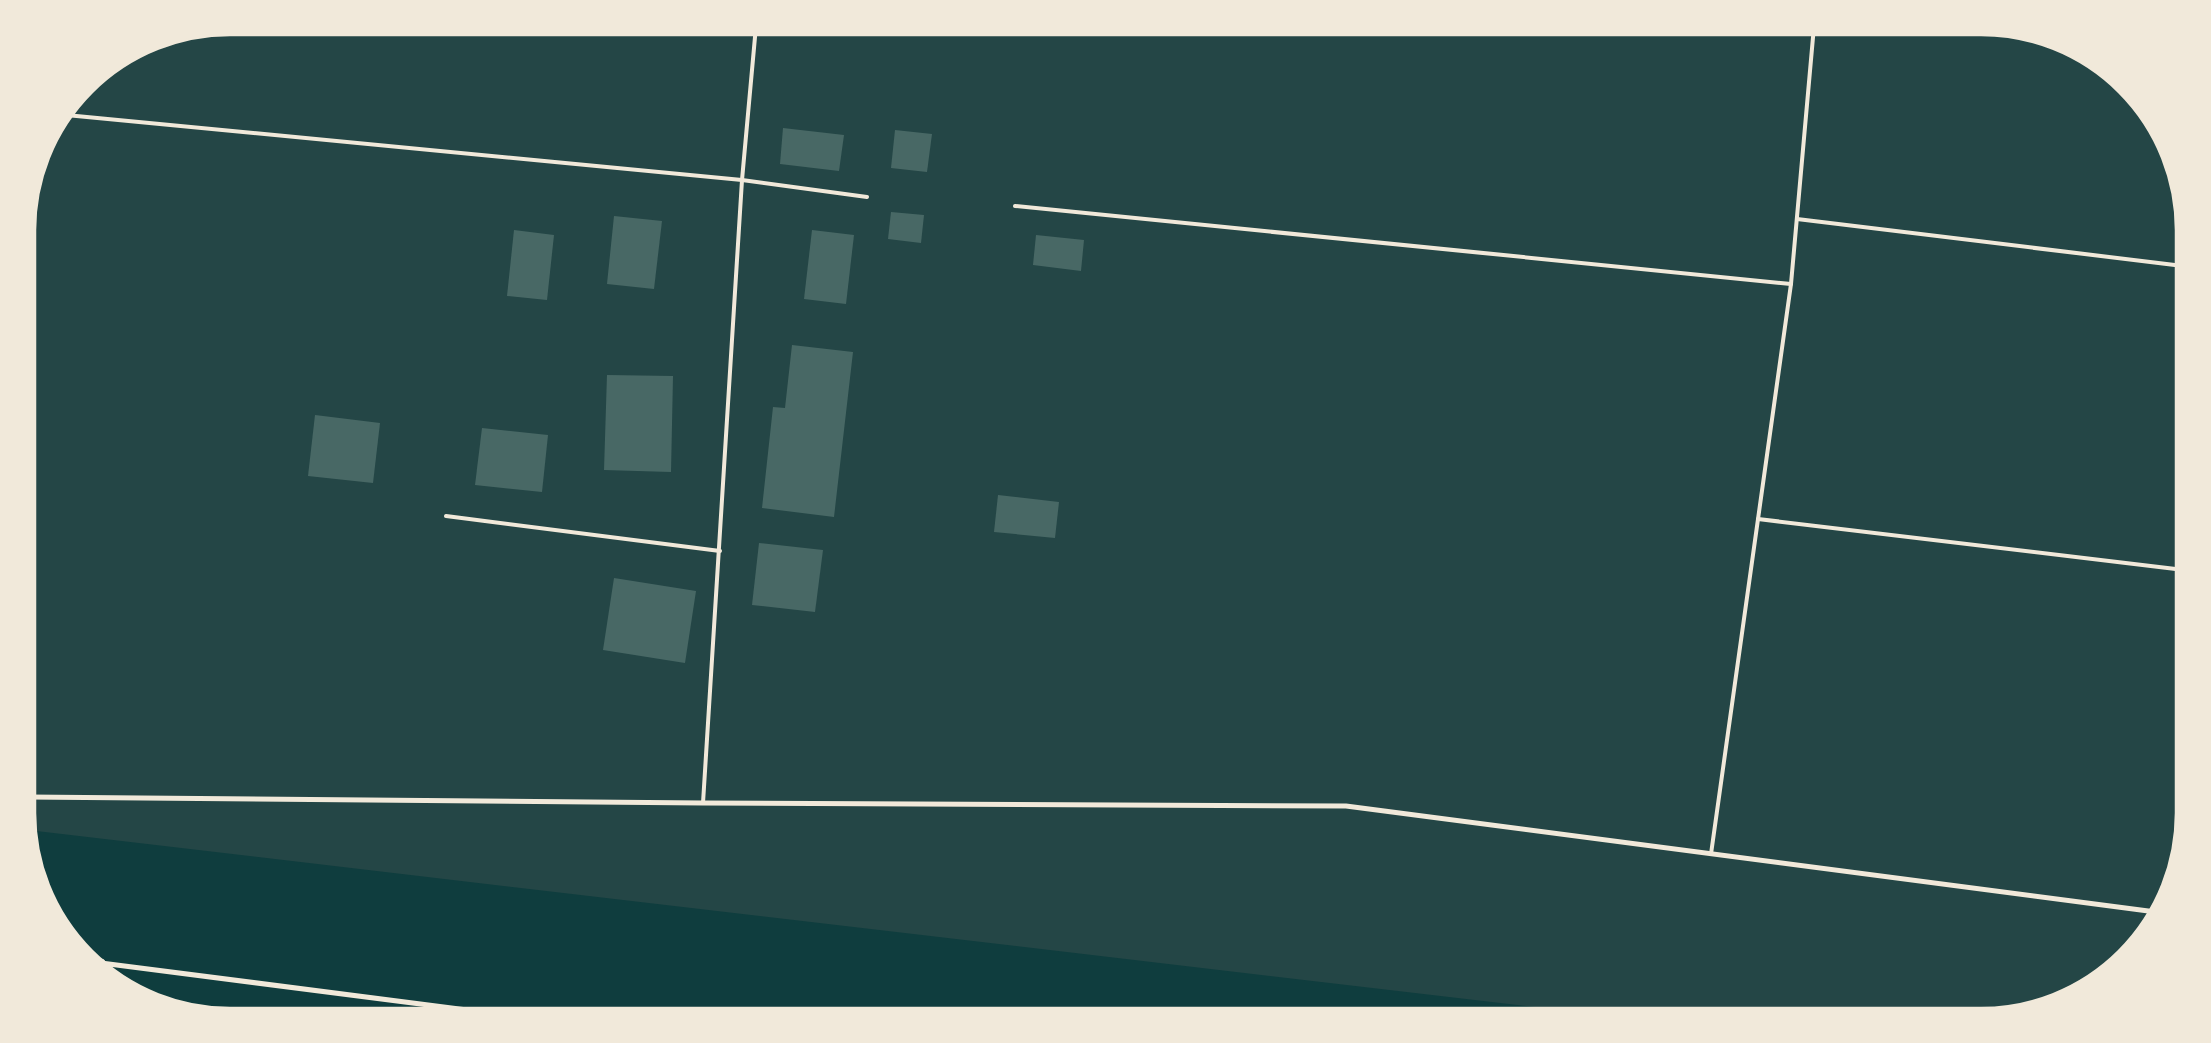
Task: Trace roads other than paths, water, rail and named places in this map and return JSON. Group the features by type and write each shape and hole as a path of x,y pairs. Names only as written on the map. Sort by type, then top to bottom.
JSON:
{"street":[{"path":"35,797 1346,806 2150,911"},
{"path":"109,966 449,1008"}],"lane":[{"path":"703,803 742,180 755,35"},
{"path":"1711,854 1791,284 1813,35"},
{"path":"72,115 742,180 868,197"},
{"path":"1015,206 1791,284"},
{"path":"1797,219 2176,265"},
{"path":"446,516 720,551"},
{"path":"1758,519 2176,569"}]}
